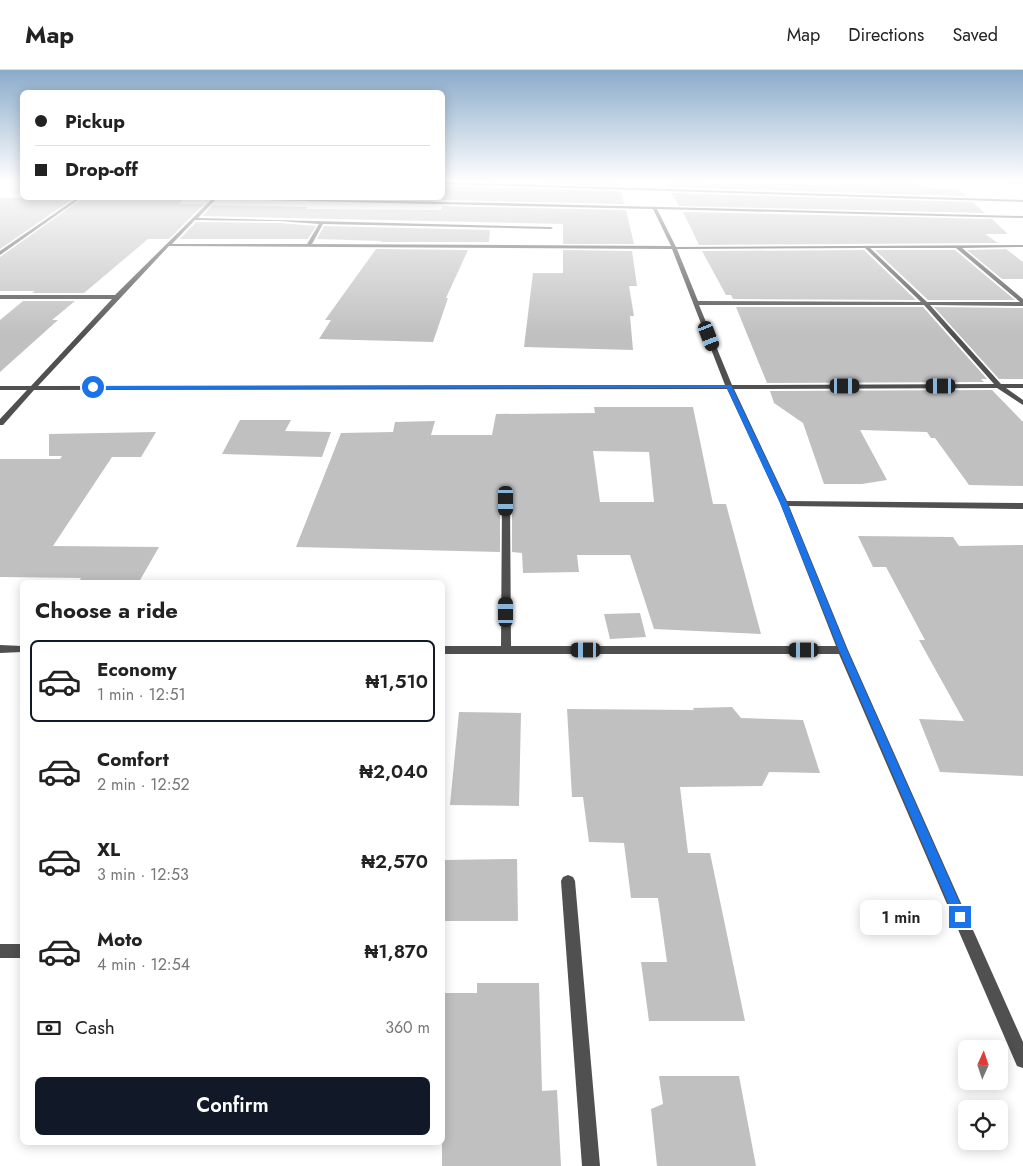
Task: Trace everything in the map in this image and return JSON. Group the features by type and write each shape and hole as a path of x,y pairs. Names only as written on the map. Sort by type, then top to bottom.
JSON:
{"street":[{"path":"0,253 29,233"},
{"path":"0,422 117,297 180,233"},
{"path":"308,246 316,233"},
{"path":"667,233 729,386 784,503 843,650 1023,1060"},
{"path":"168,246 674,248 1023,246"},
{"path":"866,247 926,304 999,386 1023,403"},
{"path":"958,247 1023,303"},
{"path":"0,297 117,297"},
{"path":"696,303 1023,303"},
{"path":"0,388 1023,386"},
{"path":"506,501 506,650"},
{"path":"784,503 1023,506"},
{"path":"0,649 20,649"},
{"path":"445,650 843,650"},
{"path":"568,881 591,1166"},
{"path":"0,951 20,951"}],"building":[{"path":"0,233 23,233 0,249"},
{"path":"34,233 175,233 169,239 148,239 84,293 0,291 0,257"},
{"path":"186,233 312,233 308,239 180,239"},
{"path":"320,233 490,233 489,242 380,242 382,241 317,239"},
{"path":"563,233 631,233 634,244 563,244"},
{"path":"693,233 1008,234 985,234 998,243 699,245"},
{"path":"376,249 468,250 446,298 448,298 433,342 319,339 331,320 325,320"},
{"path":"1006,249 1023,262 1023,279 1002,279 967,250"},
{"path":"563,250 632,251 637,286 629,286 634,316 630,316 633,350 524,347 533,273 563,273"},
{"path":"864,250 916,300 733,299 731,295 726,295 702,251"},
{"path":"875,250 955,250 1015,300 928,300"},
{"path":"23,301 75,301 52,320 58,320 0,372 0,320"},
{"path":"736,307 923,307 987,379 981,379 984,382 767,383"},
{"path":"934,307 1023,308 1023,379 999,379"},
{"path":"992,390 1023,422 1023,486 969,485 935,438 931,438 927,432 860,430 887,480 862,484 824,484 803,423 774,403 770,391"},
{"path":"594,407 693,407 713,504 726,504 761,634 654,629 630,555 577,555 579,572 523,573 522,553 512,552 512,501 506,496 500,501 500,552 296,547 341,433 393,432 395,422 435,421 431,435 492,435 496,414 595,413","holes":["593,451 649,452 654,502 600,502"]},
{"path":"240,420 291,420 285,431 331,432 322,457 222,454"},
{"path":"156,432 141,457 112,457 53,546 159,547 140,580 0,577 0,459 60,459 62,456 49,456 49,434"},
{"path":"858,536 953,537 959,546 1023,545 1023,776 940,772 919,719 964,721 919,640 925,640 886,567 873,567"},
{"path":"640,613 646,637 610,639 604,614"},
{"path":"732,707 741,718 803,720 820,773 769,772 762,786 680,787 688,853 710,853 745,1021 649,1021 641,962 667,962 658,898 631,898 624,843 589,842 583,797 572,797 567,709 694,710 693,708"},
{"path":"459,712 521,713 519,806 450,805"},
{"path":"517,859 518,921 445,921 445,860"},
{"path":"477,983 539,983 542,1091 557,1090 561,1166 442,1166 442,1145 445,1145 445,993 477,993"},
{"path":"659,1076 739,1076 756,1166 657,1166 651,1109 663,1104"}],"route":[{"path":"93,387 729,386 784,503 843,650 960,917"}]}
